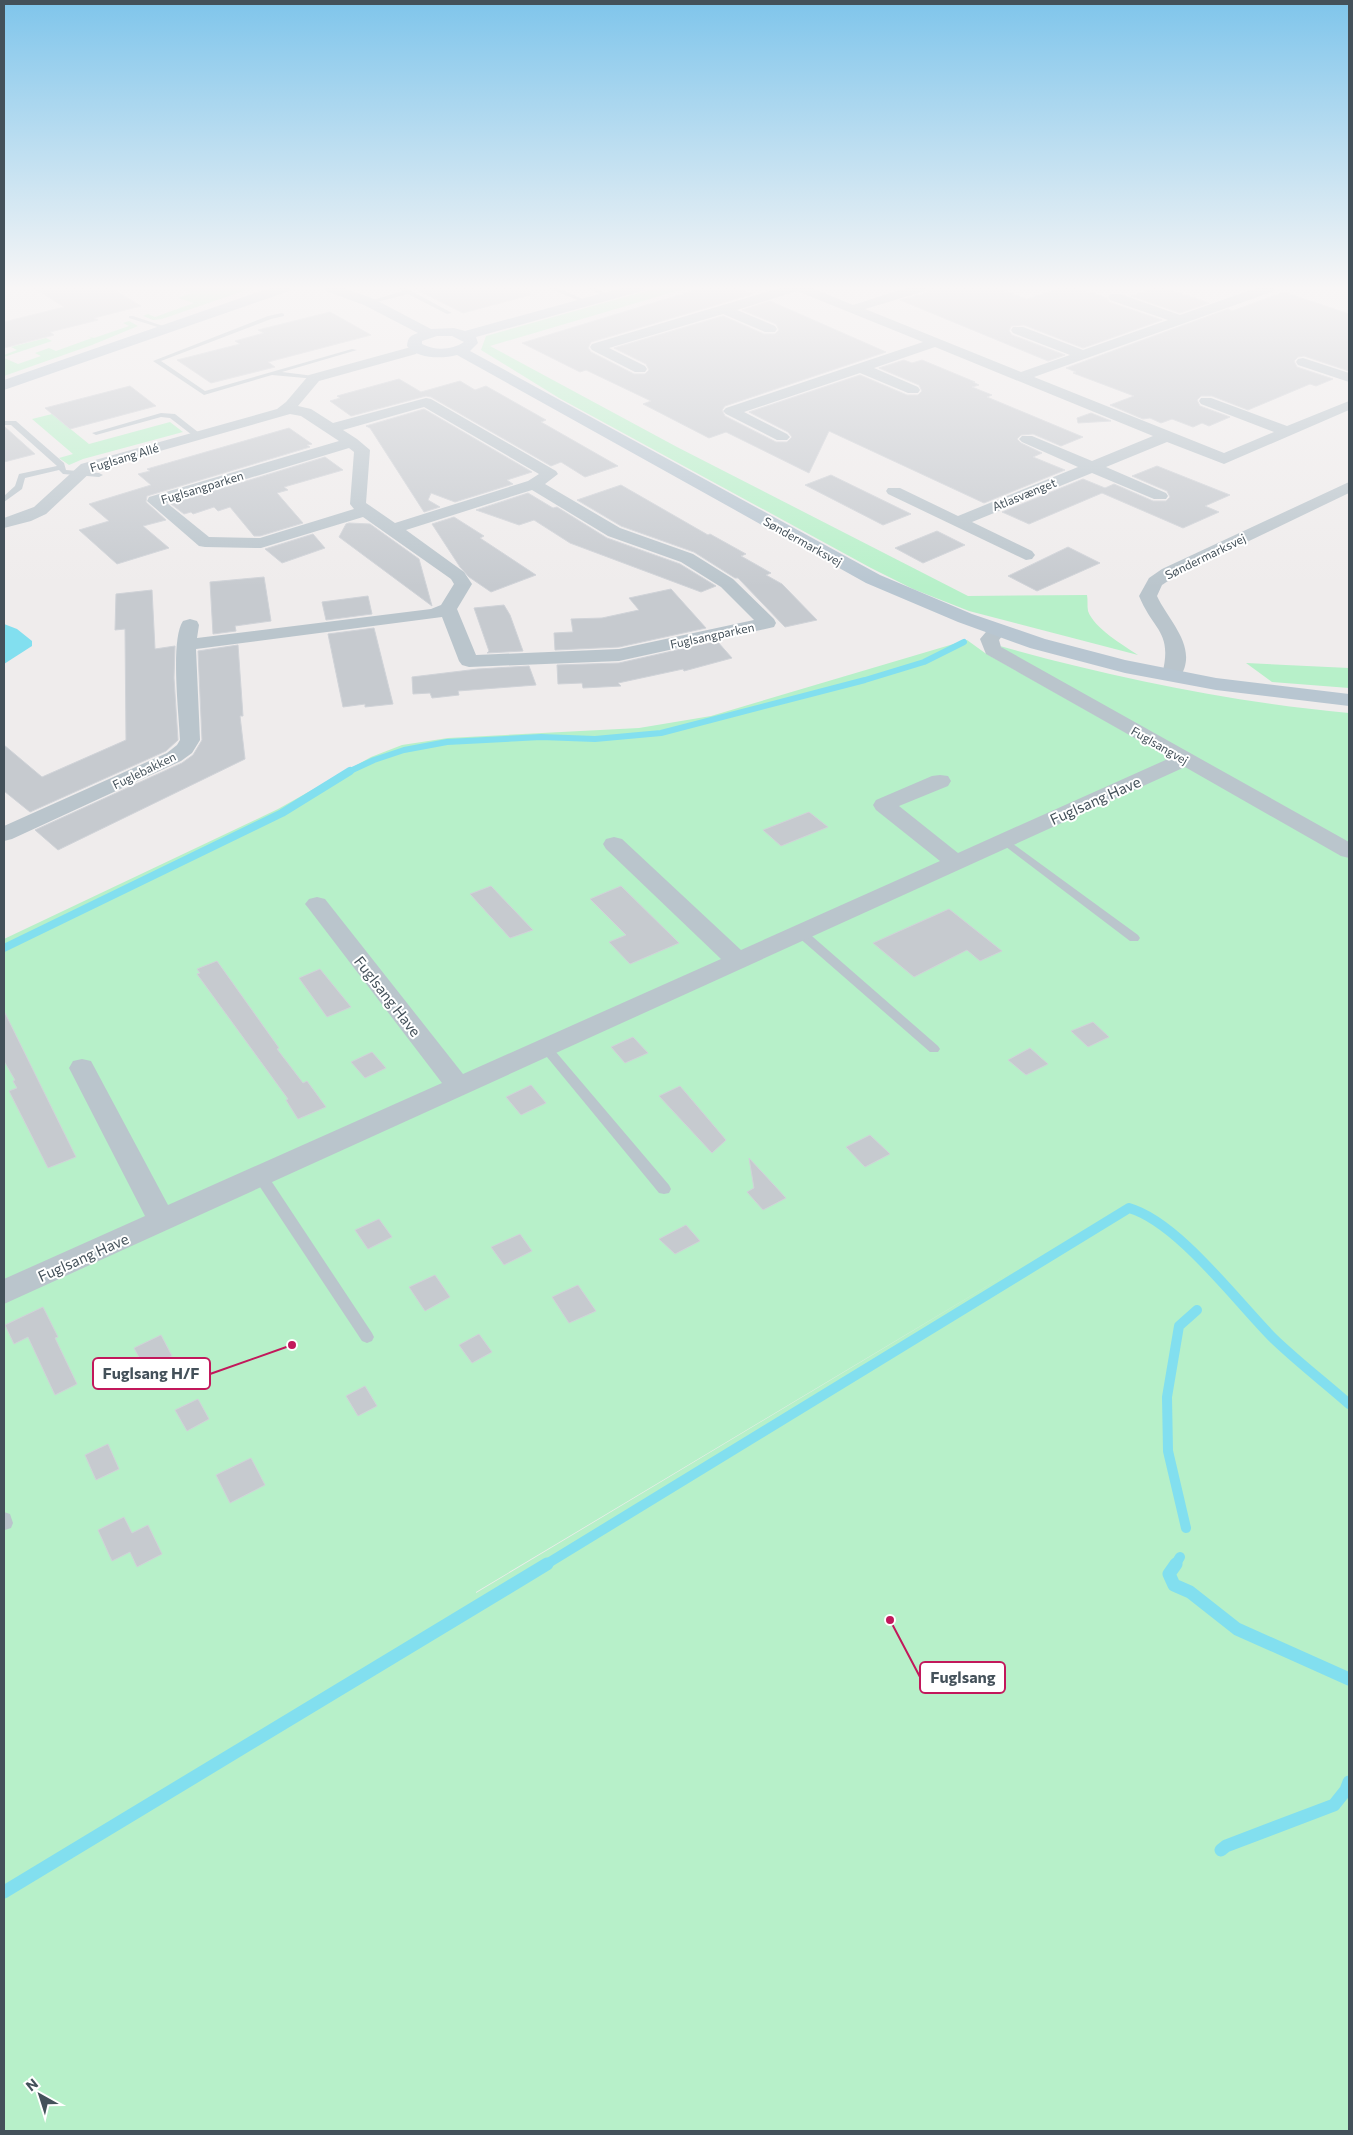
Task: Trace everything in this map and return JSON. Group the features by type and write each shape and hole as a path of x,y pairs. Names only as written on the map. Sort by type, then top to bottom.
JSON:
{"street":[{"path":"188,635 434,614 448,609 463,584 458,576 394,529 365,511 358,504 362,450 306,412 289,409 304,388"},
{"name":"Søndermarksvej","path":"541,388 873,579 921,601 998,630 1081,655 1172,675 1265,691 1349,700"},
{"path":"782,437 731,411 802,388"},
{"path":"907,388 912,390"},
{"path":"1047,388 1224,459 1349,405"},
{"path":"1206,401 1288,432"},
{"path":"332,428 426,402 550,474 534,484 394,529"},
{"name":"Fuglsang Allé","path":"4,523 34,514 87,467 289,409"},
{"name":"Atlasvænget","path":"957,522 1167,436"},
{"path":"1027,439 1160,496"},
{"name":"Fuglsangparken","path":"352,442 155,501 205,542 261,543 365,511"},
{"name":"Fuglsangparken","path":"448,609 469,661 619,655 767,623 727,583 687,558 614,532 534,484"},
{"name":"Søndermarksvej","path":"1172,675 1176,660 1175,638 1152,607 1148,596 1154,582 1168,573 1349,487"},
{"path":"894,492 1026,556"},
{"name":"Fuglsangvej","path":"998,630 988,639 993,650 1349,851"},
{"name":"Fuglebakken","path":"8,827 174,757 185,749 190,740 188,635"},
{"name":"Fuglsang Have","path":"4,1292 1186,759"},
{"path":"940,782 884,805 956,863"},
{"path":"614,844 738,961"},
{"name":"Fuglsang Have","path":"317,904 459,1087"},
{"path":"82,1068 162,1221"}],"lane":[{"path":"196,388 204,393 222,388"},
{"path":"96,433 162,416 172,416 199,436"},
{"path":"4,423 13,423 61,467 63,472 76,475 99,475"},
{"path":"4,500 19,487 22,476 61,467"},
{"path":"1005,841 1134,938"},
{"path":"801,933 934,1049"},
{"path":"546,1048 664,1188"},
{"path":"260,1176 367,1337"}],"green space":[{"path":"542,388 567,388 677,447 968,596 1087,595 1088,611 1096,624 1138,655 969,611 913,589"},
{"path":"52,414 89,444 170,422 183,432 83,459 69,465 59,458 73,454 32,419"},
{"path":"967,640 985,653 1349,858 1349,2131 4,2131 4,939 278,809 371,757 402,745 448,738 639,728 711,716","holes":["1024,1264 476,1593 476,1592"]},
{"path":"1000,646 1043,658 1173,687 1261,702 1349,713 1349,844 1008,654"},
{"path":"1246,663 1349,668 1349,688 1272,682"}],"water":[{"path":"4,624 17,629 32,641 32,646 4,664"}],"building":[{"path":"124,388 132,388 156,406 70,429 45,408"},
{"path":"368,388 414,388 421,392 436,388 471,388 475,390 489,388 546,420 541,422 618,466 585,477 561,462 551,466 431,397 426,396 351,416 330,401 340,398 337,396"},
{"path":"623,388 780,388 725,406 722,410 725,416 776,442 787,442 792,437 788,432 749,412 822,388 890,388 907,395 918,395 922,391 920,388 974,388 992,395 987,397 1083,437 1061,446 1033,434 1021,435 1017,439 1021,443 1042,453 1033,457 1065,470 984,503 829,431 809,473 726,432 709,438 643,404 651,401"},
{"path":"1112,388 1301,388 1248,410 1212,396 1201,396 1197,400 1200,406 1230,417 1209,426 1202,423 1193,427 1172,419 1161,423 1150,418 1143,419 1110,405 1134,396"},
{"path":"424,409 532,472 507,480 513,484 455,502 431,493 428,500 440,507 424,512 370,428 366,426"},
{"path":"1091,413 1111,421 1078,423 1077,418"},
{"path":"5,427 35,454 4,462"},
{"path":"289,428 312,444 307,445 310,447 147,496 146,502 166,520 143,526 169,548 117,564 79,530 109,521 89,504 151,485 138,474 150,471 147,469"},
{"path":"325,457 343,470 284,487 288,490 277,493 303,523 260,536 254,536 230,507 218,511 214,507 193,514 191,512 184,514 171,504"},
{"path":"1157,466 1230,495 1205,506 1219,512 1183,528 1102,493 1029,524 1002,512 1083,479 1105,488 1114,484 1153,501 1166,501 1170,497 1167,491 1132,476"},
{"path":"831,475 911,514 883,525 805,485"},
{"path":"621,485 708,535 710,534 746,554 741,556 771,573 766,575 782,584 817,620 785,627 738,578 735,578 694,552 621,526 577,500"},
{"path":"528,493 553,508 557,507 607,538 680,564 716,586 701,592 570,543 534,520 519,525 476,510"},
{"path":"454,517 484,536 480,538 536,575 491,592 469,577 460,567 432,524"},
{"path":"346,524 370,524 419,559 432,606 339,537"},
{"path":"937,531 965,545 923,563 895,548"},
{"path":"313,534 325,548 282,563 265,549"},
{"path":"1068,547 1100,563 1037,591 1008,576"},
{"path":"264,577 271,621 235,626 236,631 213,634 210,582"},
{"path":"671,589 706,628 619,647 555,650 554,633 573,632 571,619 602,618 639,610 629,598"},
{"path":"152,590 155,649 175,646 174,678 178,740 166,751 30,812 4,791 4,745 42,777 126,740 125,629 115,630 116,594"},
{"path":"368,596 372,614 326,620 322,602"},
{"path":"504,605 510,615 523,651 487,653 489,651 474,608"},
{"path":"374,628 393,704 365,707 365,704 343,707 328,634"},
{"path":"717,641 732,658 684,671 683,669 618,683 621,686 583,688 582,683 558,684 557,665 619,663"},
{"path":"238,645 243,716 240,716 245,759 58,850 35,830 182,763 193,755 202,740 198,651"},
{"path":"529,666 536,685 458,691 459,695 432,698 430,693 413,694 412,677 478,669"},
{"path":"809,812 828,827 781,846 763,830"},
{"path":"491,886 533,930 510,938 470,894"},
{"path":"621,886 679,943 630,964 609,942 626,935 590,899"},
{"path":"949,909 1002,951 980,961 967,950 914,977 873,943"},
{"path":"217,961 279,1048 277,1049 303,1083 307,1081 326,1107 298,1119 286,1100 288,1099 197,974 200,973 197,969"},
{"path":"320,969 351,1007 327,1017 299,978"},
{"path":"4,1011 76,1157 48,1168 9,1091 17,1088 13,1081 15,1080 4,1061"},
{"path":"1093,1022 1109,1037 1088,1047 1071,1031"},
{"path":"633,1037 648,1053 625,1063 611,1047"},
{"path":"1030,1048 1048,1064 1026,1075 1008,1060"},
{"path":"372,1052 386,1068 365,1078 351,1062"},
{"path":"531,1085 546,1103 521,1115 506,1097"},
{"path":"680,1086 726,1140 712,1153 659,1096"},
{"path":"870,1135 890,1154 865,1167 846,1147"},
{"path":"749,1158 786,1198 763,1210 747,1192 754,1188"},
{"path":"379,1219 392,1237 368,1249 355,1230"},
{"path":"686,1225 700,1241 675,1254 659,1239"},
{"path":"520,1234 532,1251 504,1265 491,1247"},
{"path":"435,1275 450,1297 425,1311 409,1287"},
{"path":"578,1285 596,1311 569,1323 552,1297"},
{"path":"43,1307 58,1337 55,1338 77,1384 55,1395 28,1337 14,1344 5,1325"},
{"path":"479,1334 492,1352 472,1363 459,1345"},
{"path":"161,1335 172,1356 145,1369 134,1348"},
{"path":"365,1386 377,1406 358,1416 346,1396"},
{"path":"198,1399 209,1419 187,1431 175,1410"},
{"path":"108,1444 119,1469 96,1480 85,1455"},
{"path":"251,1458 265,1485 230,1503 216,1475"},
{"path":"124,1517 132,1533 148,1525 162,1554 137,1567 130,1552 112,1561 98,1530"}],"waterway":[{"path":"350,771 374,760 404,750 447,742 541,737 595,739 661,733 865,680 924,662 964,642"},
{"path":"4,948 282,813 350,771"},
{"path":"545,1565 1129,1208 1148,1216 1187,1246 1274,1339 1349,1404"},
{"path":"1186,1528 1168,1451 1167,1397 1179,1326 1197,1310"},
{"path":"1175,1565 1180,1557"},
{"path":"4,1892 547,1564"},
{"path":"1176,1564 1169,1574 1174,1585 1190,1592 1237,1629 1349,1679"},
{"path":"1221,1850 1226,1846 1334,1805 1346,1790 1349,1782"}],"place":[{"name":"Fuglsang H/F","path":"292,1345"},
{"name":"Fuglsang","path":"890,1620"}]}
